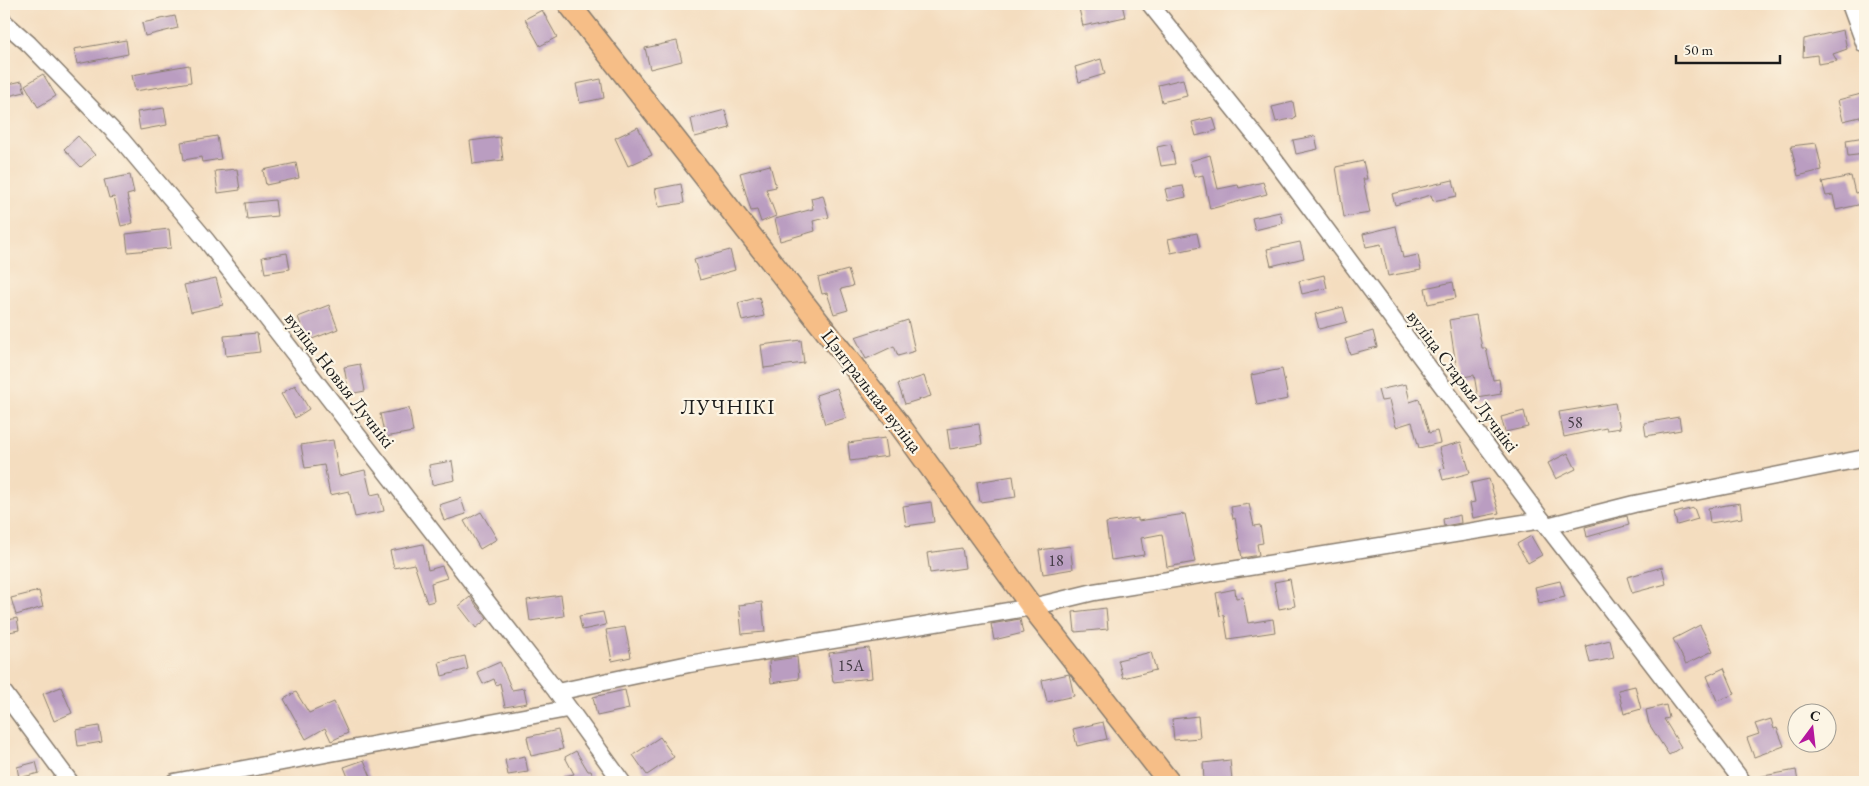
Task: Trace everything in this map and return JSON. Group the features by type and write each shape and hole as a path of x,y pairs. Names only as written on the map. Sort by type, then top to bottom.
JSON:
{"main road":[{"name":"Цэнтральная вуліца","path":"569,4 898,423 1032,607 1169,782"}],"street":[{"name":"вуліца Старыя Лучнікі","path":"1150,4 1267,150 1544,523 1743,782"},
{"path":"1850,4 1865,45"},
{"name":"вуліца Новыя Лучнікі","path":"4,22 29,44 121,139 206,240 557,692 567,709 622,782"},
{"path":"557,692 689,664 1032,607 1094,592 1544,523 1865,458"},
{"path":"4,693 70,782"},
{"path":"174,782 567,709"}],"building":[{"path":"1078,4 1122,4 1125,17 1083,26"},
{"path":"542,10 557,37 540,46 525,19"},
{"path":"175,16 178,28 145,36 142,23"},
{"path":"1843,30 1847,49 1833,54 1837,61 1818,64 1817,55 1803,57 1804,39"},
{"path":"126,40 128,54 77,64 74,49"},
{"path":"677,41 682,61 650,69 645,48"},
{"path":"1101,59 1105,74 1079,82 1075,67"},
{"path":"189,65 191,82 135,91 132,75"},
{"path":"43,74 56,96 38,107 25,85"},
{"path":"601,79 604,98 580,103 576,84"},
{"path":"1183,79 1187,96 1162,102 1158,85"},
{"path":"22,81 25,92 4,97 4,85"},
{"path":"1865,93 1864,116 1843,121 1838,100"},
{"path":"1293,102 1296,118 1276,122 1272,107"},
{"path":"164,108 167,125 140,130 137,112"},
{"path":"725,110 730,128 695,137 691,119"},
{"path":"1213,117 1217,130 1196,136 1192,122"},
{"path":"638,127 652,155 628,166 615,138"},
{"path":"78,136 95,155 81,167 64,149"},
{"path":"217,136 221,159 202,162 201,157 184,160 181,142"},
{"path":"1315,136 1318,149 1296,154 1293,140"},
{"path":"500,137 503,160 473,164 470,141"},
{"path":"1865,137 1865,154 1848,156 1846,140"},
{"path":"1816,143 1822,170 1798,176 1791,146"},
{"path":"1171,144 1175,164 1161,166 1157,147"},
{"path":"1210,155 1218,189 1238,185 1239,188 1263,182 1267,194 1210,209 1203,175 1194,177 1190,161"},
{"path":"1363,161 1367,179 1363,179 1370,213 1344,217 1336,167"},
{"path":"296,163 299,178 266,185 263,170"},
{"path":"770,165 776,187 766,189 776,216 761,222 757,210 751,211 740,173"},
{"path":"237,169 240,190 218,193 215,171"},
{"path":"130,175 134,193 127,195 133,223 121,226 114,197 109,198 104,180"},
{"path":"1851,176 1855,193 1860,192 1862,204 1836,210 1833,195 1826,196 1822,182"},
{"path":"1453,180 1457,196 1433,201 1431,195 1395,205 1392,194"},
{"path":"681,184 684,203 659,207 655,189"},
{"path":"1183,186 1186,197 1168,201 1165,189"},
{"path":"823,195 829,217 813,221 815,231 780,241 775,219 813,209 811,198"},
{"path":"275,200 277,216 247,219 245,203"},
{"path":"1280,212 1283,223 1255,230 1252,218"},
{"path":"1396,226 1403,258 1418,255 1421,270 1388,276 1381,244 1366,247 1363,234"},
{"path":"169,229 171,248 128,252 126,234"},
{"path":"1197,233 1200,247 1171,253 1168,239"},
{"path":"1300,242 1304,258 1271,266 1267,249"},
{"path":"730,250 735,270 700,280 694,260"},
{"path":"287,253 290,269 265,273 262,257"},
{"path":"848,270 853,286 841,289 848,310 834,314 827,293 822,294 818,278"},
{"path":"1324,275 1327,288 1302,294 1299,281"},
{"path":"216,278 223,305 191,312 184,285"},
{"path":"1453,282 1456,298 1428,304 1425,288"},
{"path":"759,297 764,316 742,321 738,303"},
{"path":"329,305 338,329 307,341 298,317"},
{"path":"1343,307 1347,322 1319,329 1315,314"},
{"path":"1476,315 1482,348 1486,348 1493,380 1499,379 1501,394 1478,398 1474,375 1458,378 1449,320"},
{"path":"908,320 915,351 898,356 894,346 866,359 855,337"},
{"path":"1373,331 1377,347 1350,354 1345,339"},
{"path":"257,333 260,352 226,356 224,336"},
{"path":"801,340 804,363 764,368 761,345"},
{"path":"360,364 365,391 349,394 344,367"},
{"path":"1282,369 1288,399 1257,405 1251,375"},
{"path":"924,376 931,396 905,404 898,384"},
{"path":"1406,384 1410,402 1419,399 1429,433 1437,431 1440,443 1419,448 1412,422 1396,427 1389,400 1381,401 1378,390"},
{"path":"295,385 309,409 295,418 281,394"},
{"path":"837,388 846,418 825,424 816,395"},
{"path":"1615,403 1620,428 1607,430 1606,428 1564,437 1559,412"},
{"path":"409,408 413,432 385,437 380,414"},
{"path":"1524,411 1528,427 1505,432 1501,417"},
{"path":"1679,417 1681,430 1646,436 1644,423"},
{"path":"979,424 982,444 950,449 947,429"},
{"path":"885,438 888,456 850,461 848,443"},
{"path":"333,440 339,476 365,470 371,495 380,493 384,511 355,517 349,491 330,495 324,465 305,468 301,445"},
{"path":"1461,442 1470,473 1443,480 1440,469 1445,468 1439,448"},
{"path":"1568,453 1576,469 1556,479 1548,463"},
{"path":"452,461 455,480 432,485 429,465"},
{"path":"1013,476 1016,497 980,502 977,482"},
{"path":"1489,479 1499,513 1473,518 1470,503 1475,502 1471,483"},
{"path":"461,498 466,514 444,521 439,505"},
{"path":"931,502 934,522 906,526 903,506"},
{"path":"1740,503 1742,518 1710,523 1708,508"},
{"path":"1249,504 1254,526 1260,525 1263,543 1257,544 1259,555 1242,558 1235,518 1233,519 1231,507"},
{"path":"1694,508 1698,519 1677,525 1674,513"},
{"path":"481,512 497,539 480,549 464,521"},
{"path":"1185,514 1195,562 1167,567 1162,534 1141,538 1144,555 1111,560 1106,523 1138,518 1138,521"},
{"path":"1460,515 1461,523 1444,526 1443,519"},
{"path":"1627,516 1629,525 1587,537 1585,527"},
{"path":"1531,536 1542,555 1528,563 1517,544"},
{"path":"423,544 428,570 442,566 447,578 431,583 434,601 427,603 414,564 394,568 390,551"},
{"path":"1070,546 1073,569 1043,574 1039,550"},
{"path":"962,548 965,568 930,573 927,553"},
{"path":"1662,567 1666,584 1632,593 1627,577"},
{"path":"1290,579 1295,606 1279,609 1274,582"},
{"path":"1560,581 1565,597 1539,603 1535,587"},
{"path":"1235,589 1236,598 1243,597 1248,623 1273,619 1275,632 1228,639 1224,615 1220,616 1216,593"},
{"path":"39,591 43,607 16,615 11,598"},
{"path":"561,595 564,616 530,621 527,600"},
{"path":"470,597 487,619 476,628 459,606"},
{"path":"762,602 765,632 742,634 739,605"},
{"path":"1106,608 1108,629 1075,632 1073,612"},
{"path":"603,612 606,625 582,630 579,616"},
{"path":"17,618 19,630 4,633 4,621"},
{"path":"1020,619 1023,633 994,640 991,624"},
{"path":"1700,625 1713,651 1686,664 1673,639"},
{"path":"625,627 631,657 612,661 606,630"},
{"path":"1610,640 1614,658 1590,663 1586,646"},
{"path":"869,648 872,678 833,682 829,653"},
{"path":"1151,652 1156,670 1123,678 1118,660"},
{"path":"465,656 468,669 442,676 439,662"},
{"path":"797,657 799,679 771,683 769,661"},
{"path":"500,662 512,690 524,688 527,703 505,707 500,683 496,685 494,679 483,684 477,672"},
{"path":"1724,668 1735,694 1717,701 1707,676"},
{"path":"1069,674 1074,696 1047,702 1042,680"},
{"path":"1635,686 1641,709 1624,714 1618,690"},
{"path":"61,687 72,713 54,721 43,694"},
{"path":"625,690 629,709 597,716 593,697"},
{"path":"296,692 309,713 334,702 348,733 331,741 325,728 306,739 284,699"},
{"path":"1666,705 1669,718 1664,719 1681,747 1669,755 1649,724 1646,710"},
{"path":"1198,716 1200,738 1174,740 1172,719"},
{"path":"1771,719 1774,729 1777,728 1784,746 1754,757 1747,738 1759,734 1755,724"},
{"path":"1103,722 1107,739 1077,746 1073,729"},
{"path":"99,726 102,742 78,746 76,730"},
{"path":"558,730 563,749 531,756 527,737"},
{"path":"660,737 674,757 647,775 633,755"},
{"path":"576,751 588,771 591,771 595,782 561,782 560,777 574,774 565,757"},
{"path":"525,756 528,772 508,775 505,760"},
{"path":"364,760 373,782 350,782 344,767"},
{"path":"1230,760 1232,780 1204,782 1203,763"},
{"path":"36,762 39,773 19,778 17,767"},
{"path":"1796,770 1798,782 1759,782 1758,777"}],"district":[{"name":"ЛУЧНІКІ","path":"728,406"}]}
